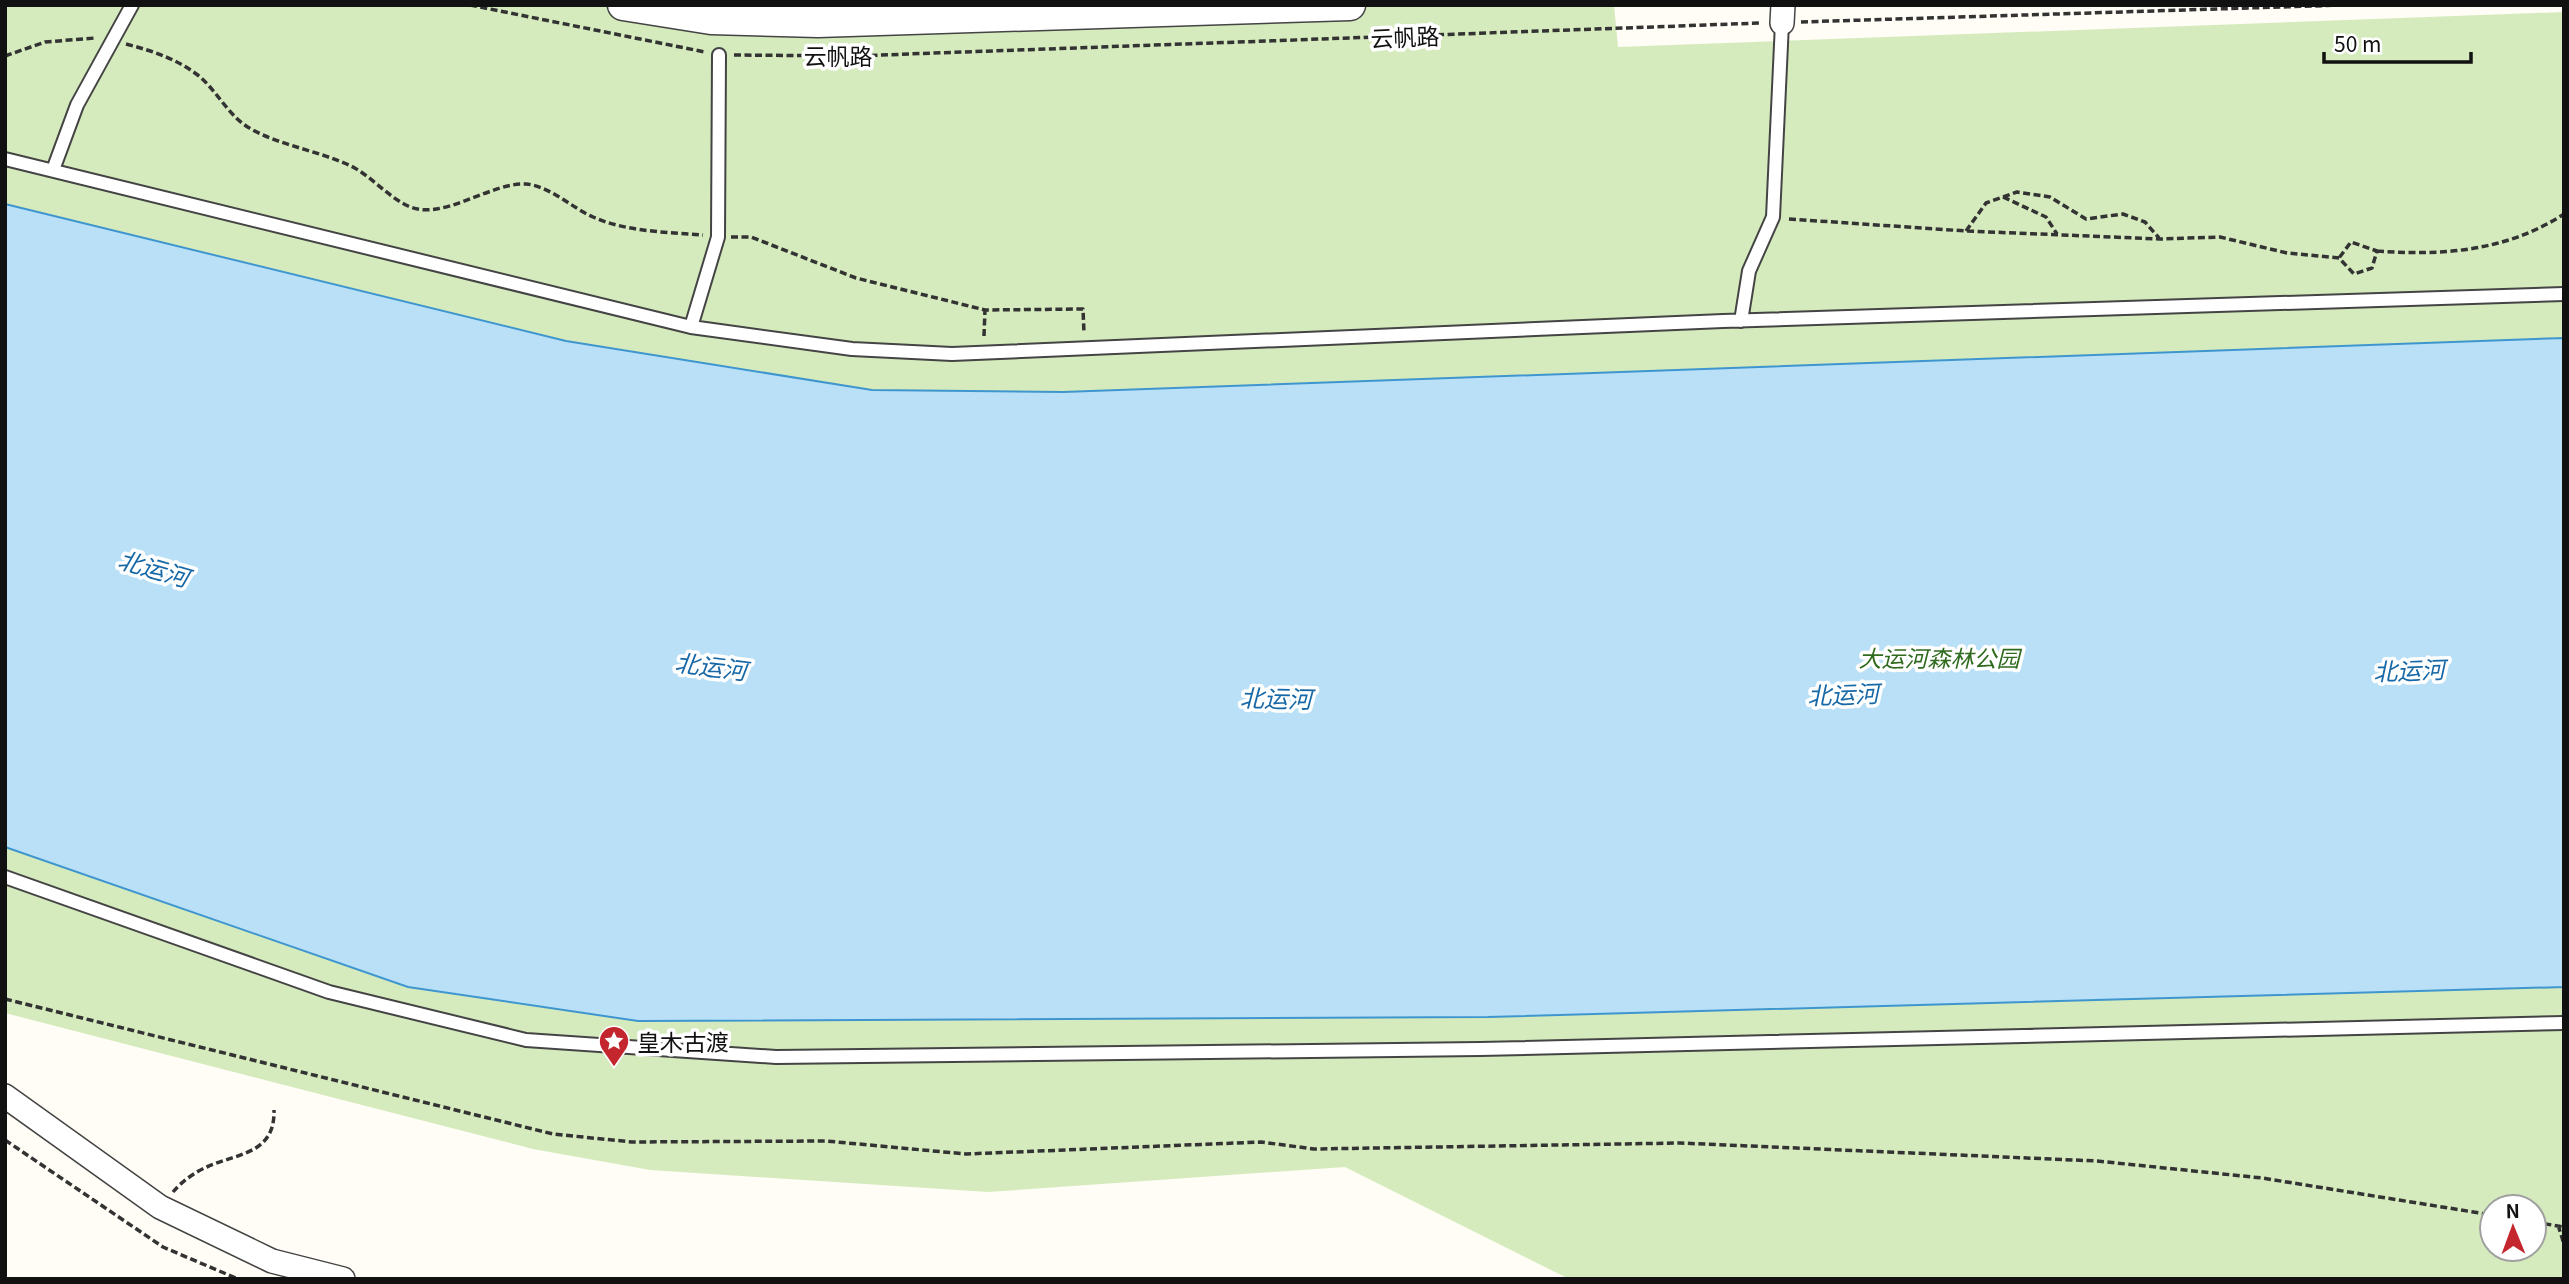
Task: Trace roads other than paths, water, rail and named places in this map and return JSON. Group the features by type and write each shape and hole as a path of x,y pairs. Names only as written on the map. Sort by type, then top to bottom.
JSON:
{"street":[{"name":"云帆路","path":"623,5 831,22 1350,5"},
{"path":"5,1096 160,1207 272,1261 343,1279"}],"lane":[{"path":"53,170 77,105 132,5"},
{"path":"1741,321 1749,271 1773,218 1783,14"},
{"path":"691,327 719,237 719,55"},
{"path":"5,159 691,327 852,349 984,352 1084,349 1741,321 2564,294"},
{"path":"5,877 329,992 526,1040 776,1057 1480,1049 2564,1023"}],"water":[{"name":"北运河","path":"5,204 566,341 872,390 1063,392 2564,338 2564,987 1488,1017 638,1021 408,987 5,847"}],"place":[{"name":"皇木古渡","path":"614,1068"}],"park label":[{"name":"大运河森林公园","path":"1939,657"}]}
